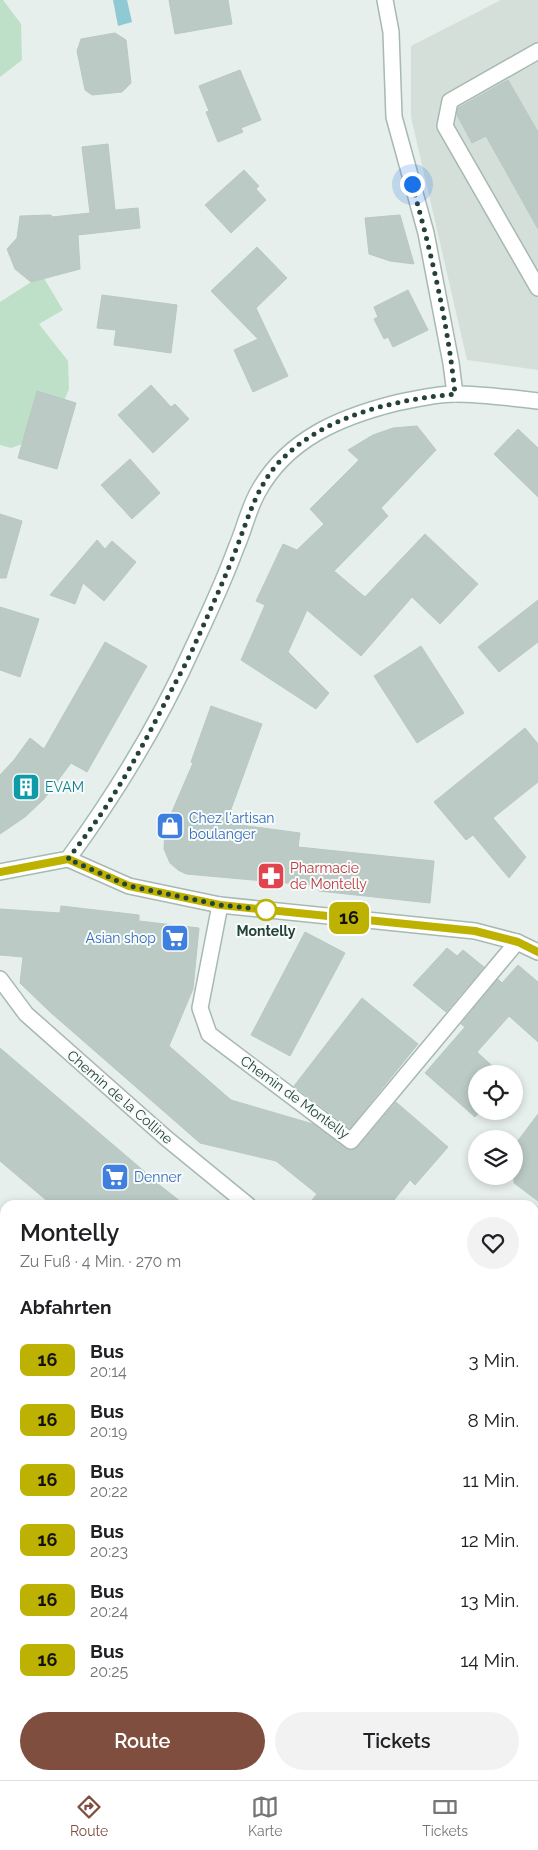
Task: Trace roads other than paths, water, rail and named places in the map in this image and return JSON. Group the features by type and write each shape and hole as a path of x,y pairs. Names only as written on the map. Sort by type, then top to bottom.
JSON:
{"street":[{"path":"385,0 391,32 394,117 426,233 452,363 455,394"},
{"path":"538,51 450,101 445,126 538,288"},
{"path":"68,859 114,794 140,750 194,647 232,559 258,492 281,460 302,442 340,421 370,410 409,400 455,394 538,401"},
{"path":"0,872 68,859 129,886 220,905 475,931 518,942 538,952"},
{"name":"Chemin de Montelly","path":"220,905 200,1008 210,1034 351,1141 518,942"},
{"name":"Chemin de la Colline","path":"0,979 26,1014 166,1138 242,1200"}],"water":[{"path":"113,0 127,0 132,22 118,26"}],"place":[{"name":"EVAM","path":"26,787"},
{"name":"Chez l'artisan boulanger","path":"170,826"},
{"name":"Pharmacie de Montelly","path":"271,876"},
{"name":"Montelly","path":"266,910"},
{"name":"Asian shop","path":"175,938"},
{"name":"Denner","path":"115,1177"}]}
